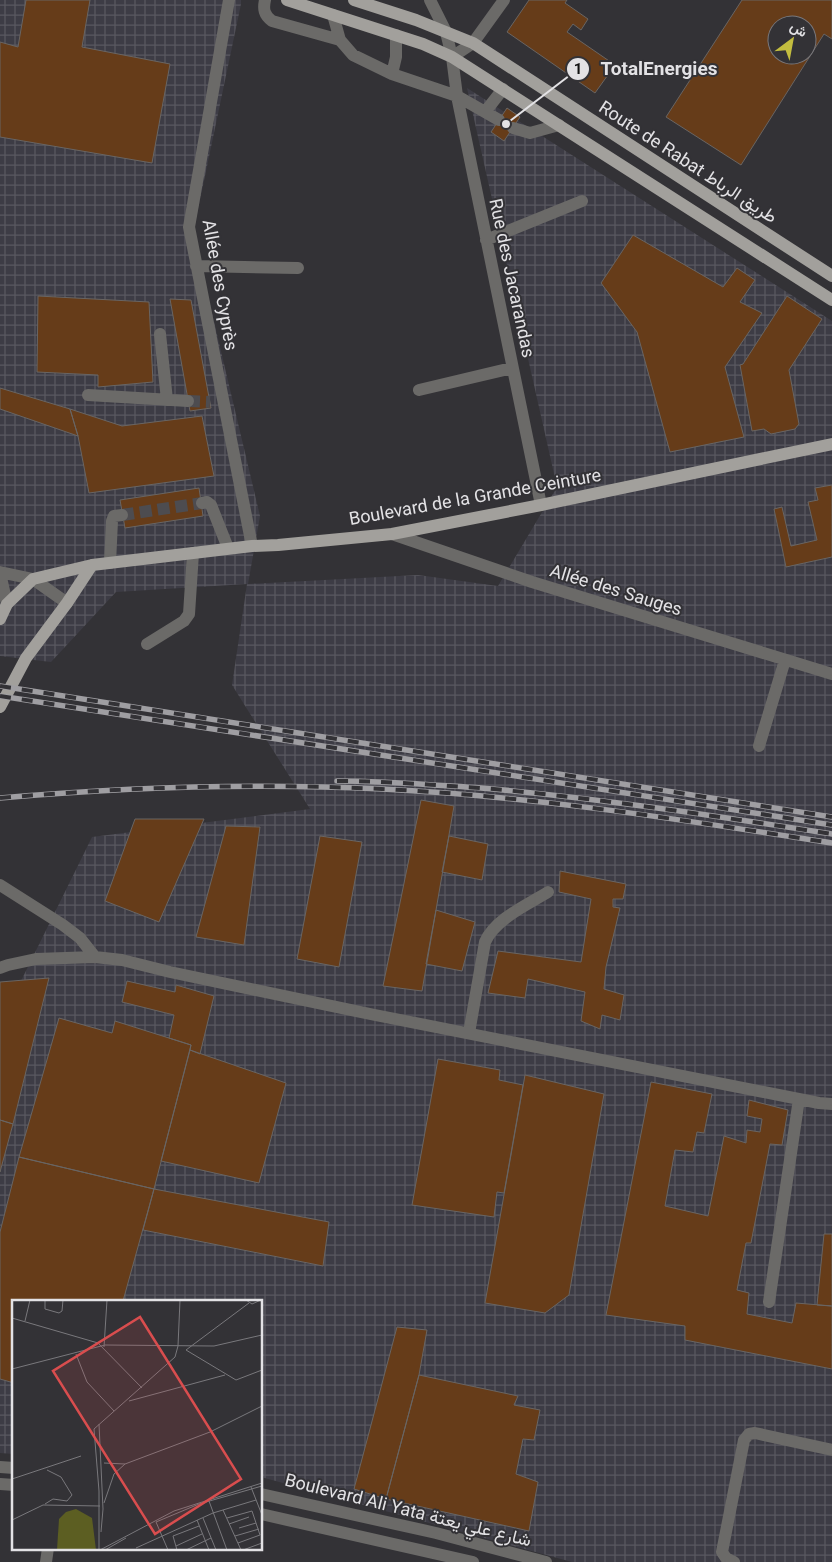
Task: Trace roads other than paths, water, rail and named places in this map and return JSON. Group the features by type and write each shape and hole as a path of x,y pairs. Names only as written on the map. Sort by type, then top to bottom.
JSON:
{"main road":[{"path":"287,0 423,44 452,57 832,300"},
{"name":"Route de Rabat طريق الرباط","path":"354,0 394,6 473,43 832,276"},
{"name":"Boulevard de la Grande Ceinture","path":"33,579 92,565 228,548 392,534 832,444"},
{"path":"0,707 26,658 67,603 92,565"},
{"path":"0,619 7,604 33,579"}],"street":[{"name":"Allée des Cyprès","path":"229,0 189,227 252,546"},
{"path":"264,0 266,17 272,21 340,40"},
{"name":"Rue des Jacarandas","path":"430,0 446,32 452,57 457,96 540,505"},
{"path":"452,57 473,43 504,0"},
{"path":"333,15 340,40 353,55 392,74 457,96 499,120"},
{"path":"392,74 396,56 396,35"},
{"path":"485,112 503,90"},
{"path":"512,128 530,133 559,125"},
{"path":"486,240 582,202"},
{"path":"196,266 298,268"},
{"path":"160,334 167,400"},
{"path":"419,390 512,368"},
{"path":"88,395 188,401"},
{"path":"210,402 223,403"},
{"path":"202,503 207,502 211,506 228,548"},
{"path":"110,563 112,521 114,516 122,515"},
{"name":"Allée des Sauges","path":"392,534 532,582 832,674"},
{"path":"147,644 184,621 189,614 193,553"},
{"path":"7,604 0,572 33,579 67,603"},
{"path":"759,746 785,660"},
{"path":"0,885 80,938 95,958"},
{"path":"469,1033 488,933 496,924 548,892"},
{"path":"0,968 36,960 95,958 122,960 189,976 469,1033 798,1099 832,1104"},
{"path":"769,1302 798,1099"},
{"path":"733,1562 726,1558 722,1552 744,1440 749,1434 755,1433 832,1450"},
{"name":"Boulevard Ali Yata شارع علي يعتة","path":"262,1494 436,1533 546,1562"},
{"name":"Boulevard Ali Yata شارع علي يعتة","path":"262,1514 473,1562"}],"tunnel":[{"path":"188,401 210,402"},
{"path":"122,515 202,503"}],"railway":[{"path":"0,686 832,817"},
{"path":"0,696 832,825"},
{"path":"337,781 409,783 525,792 657,808 832,834"},
{"path":"0,798 95,791 238,786 334,787 439,792 608,810 832,843"}],"place":[{"name":"TotalEnergies","path":"506,124"}]}
